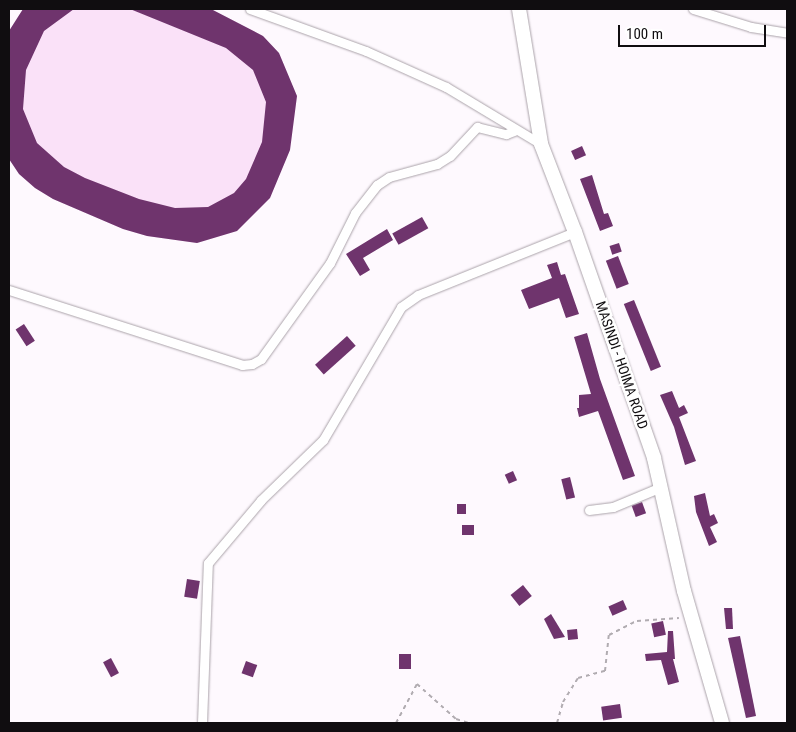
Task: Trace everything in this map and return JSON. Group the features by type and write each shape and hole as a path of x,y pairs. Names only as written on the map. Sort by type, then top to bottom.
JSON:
{"main road":[{"name":"MASINDI - HOIMA ROAD","path":"519,9 541,144 575,232 654,458 691,614 722,723"}],"street":[{"path":"250,9 366,51 446,87 514,131 541,144"},
{"path":"693,9 751,27 787,33"},
{"path":"9,290 242,364 252,364 261,358 330,263 355,212 377,185 389,177 438,164 450,156 477,128 506,134 514,131"},
{"path":"202,723 208,563 261,500 323,440 402,307 418,295 575,232"},
{"path":"589,510 613,507 660,487"}],"path":[{"path":"556,723 563,702 578,678 605,671 609,635 637,621 673,619 691,614"},
{"path":"396,723 417,684 456,719 469,723"}],"shaded area":[{"path":"23,9 211,9 263,36 279,53 297,96 290,150 270,198 237,231 197,243 147,236 123,229 53,199 35,188 19,174 9,159 9,31"}],"building":[{"path":"23,9 74,9 44,31 26,70 23,109 37,143 64,167 85,178 139,199 175,208 208,207 234,193 246,179 262,142 266,102 253,70 226,48 130,9 211,9 263,36 279,53 297,96 290,150 270,198 237,231 197,243 147,236 123,229 53,199 35,188 19,174 9,159 9,31"},
{"path":"582,146 586,155 575,160 571,151"},
{"path":"592,175 604,214 608,213 613,226 600,231 580,179"},
{"path":"422,217 428,228 399,245 392,233"},
{"path":"387,229 393,240 363,258 370,270 360,276 346,254"},
{"path":"619,243 622,252 612,255 609,246"},
{"path":"618,256 629,284 617,289 606,261"},
{"path":"557,262 561,275 565,274 579,314 566,318 559,298 529,309 521,290 552,278 547,265"},
{"path":"634,300 661,367 651,371 624,304"},
{"path":"24,324 35,341 27,346 16,329"},
{"path":"587,333 600,379 635,476 623,480 598,411 579,417 577,408 579,408 579,395 591,394 574,337"},
{"path":"347,336 356,346 324,374 315,365"},
{"path":"672,391 679,408 684,405 688,413 679,417 696,461 685,465 674,427 660,395"},
{"path":"513,471 517,480 509,484 505,475"},
{"path":"570,477 575,497 566,500 561,479"},
{"path":"705,493 710,516 714,514 718,523 710,527 717,542 709,546 696,512 694,496"},
{"path":"642,502 646,513 636,517 632,506"},
{"path":"457,504 466,504 466,514 457,514"},
{"path":"462,525 474,525 474,535 462,535"},
{"path":"187,579 200,581 197,599 184,597"},
{"path":"523,585 532,596 519,606 511,595"},
{"path":"623,600 627,609 612,616 608,607"},
{"path":"724,608 732,608 733,629 726,629"},
{"path":"551,614 565,637 554,639 544,619"},
{"path":"663,621 666,635 654,637 651,623"},
{"path":"577,629 578,639 568,640 567,630"},
{"path":"668,631 673,631 675,659 673,659 679,682 668,685 661,660 646,661 645,654 667,652"},
{"path":"740,636 756,716 746,718 728,638"},
{"path":"399,654 411,654 411,669 399,669"},
{"path":"111,658 119,673 111,677 103,662"},
{"path":"246,661 257,665 253,677 242,673"},
{"path":"620,704 622,718 603,721 601,707"}]}
